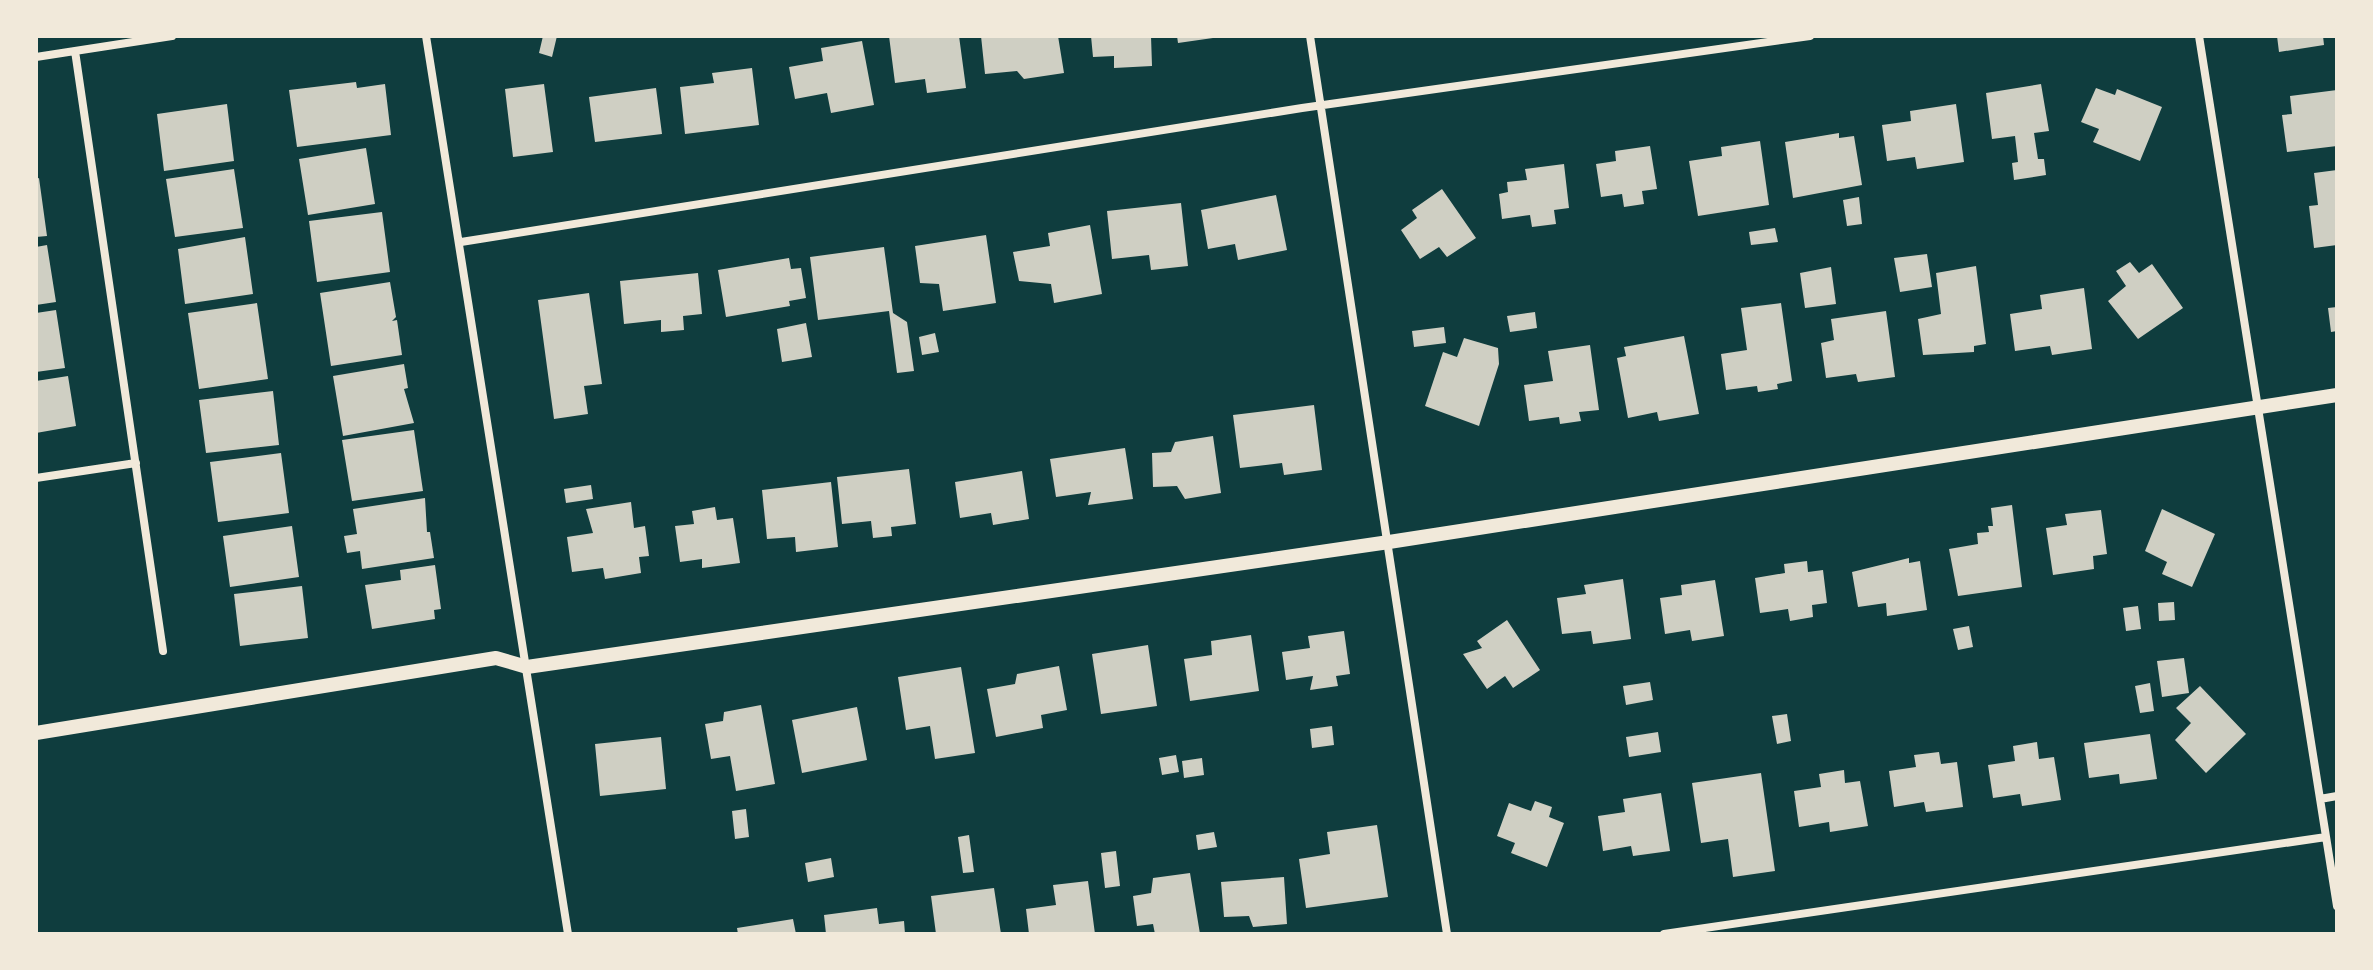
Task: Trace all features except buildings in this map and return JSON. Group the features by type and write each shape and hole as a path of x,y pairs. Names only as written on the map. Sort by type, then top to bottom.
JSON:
{"street":[{"path":"36,57 172,36"},
{"path":"426,36 568,934"},
{"path":"1310,36 1447,934"},
{"path":"461,242 1321,106 1810,36"},
{"path":"2199,36 2337,906"},
{"path":"75,51 163,651"},
{"path":"36,733 496,658 527,667 1389,542 2337,395"},
{"path":"36,478 136,463"},
{"path":"2320,799 2337,796"},
{"path":"1664,934 2326,837"}]}
